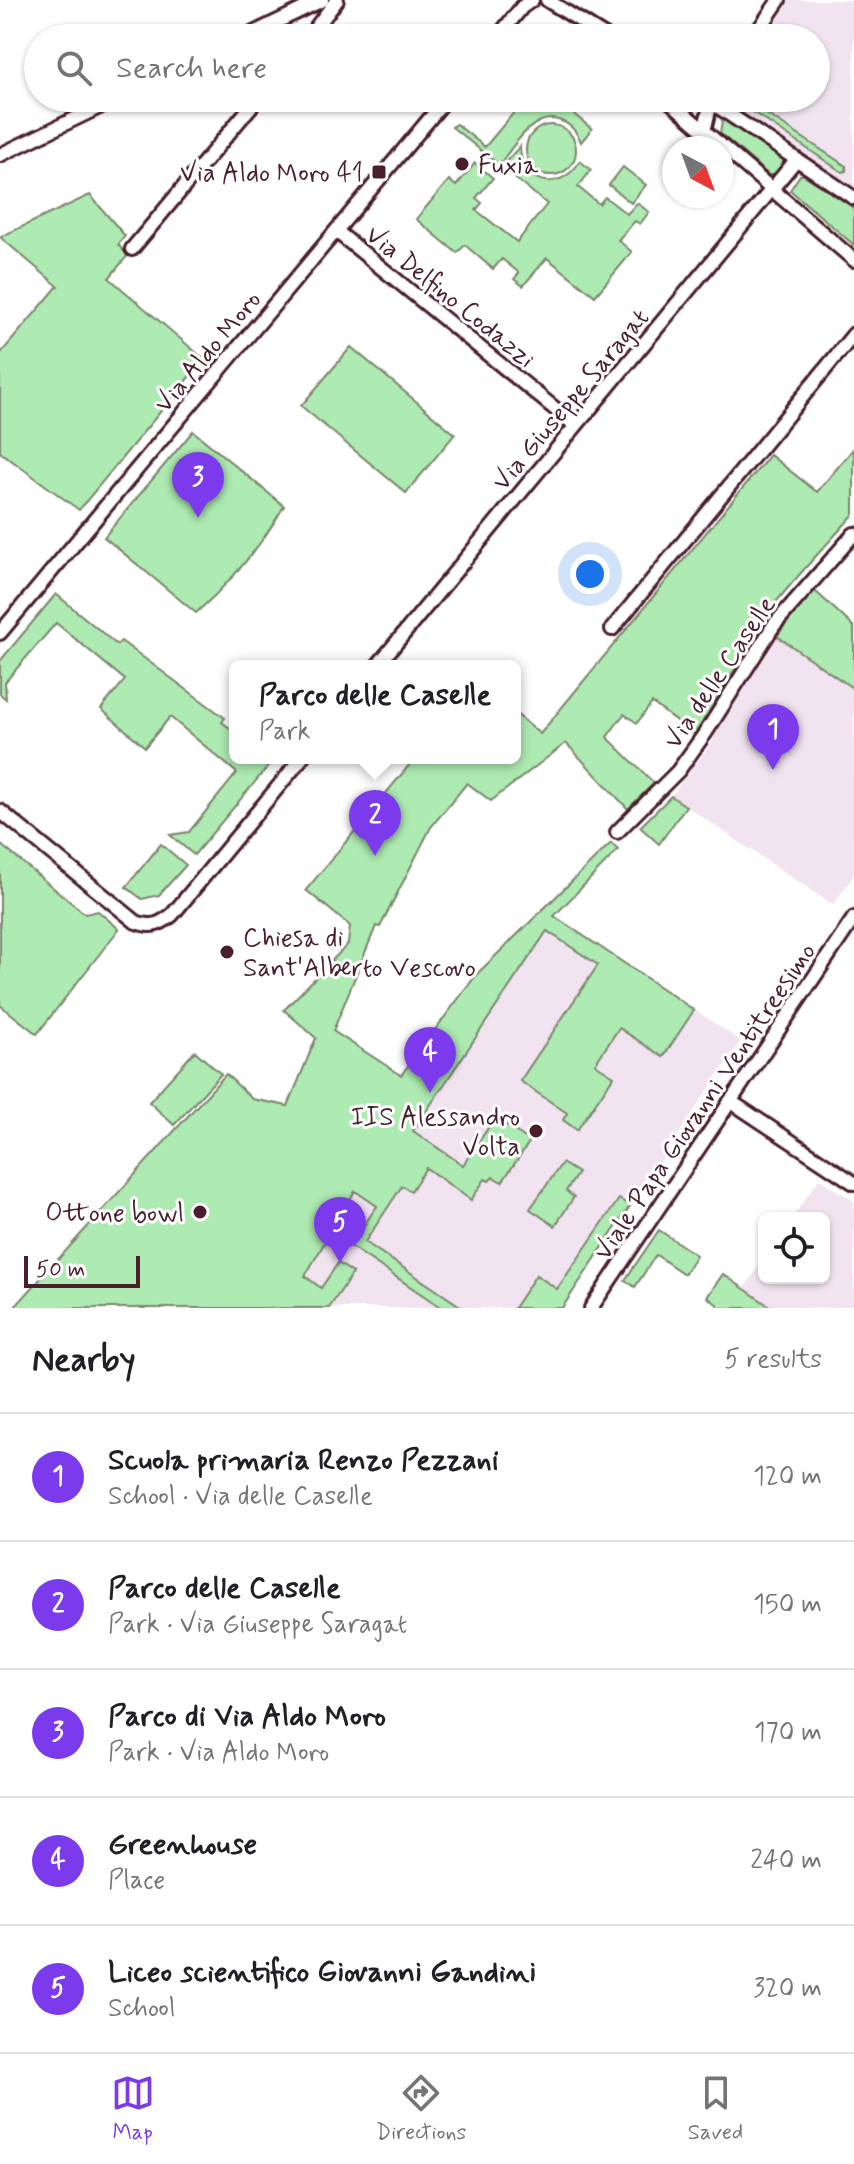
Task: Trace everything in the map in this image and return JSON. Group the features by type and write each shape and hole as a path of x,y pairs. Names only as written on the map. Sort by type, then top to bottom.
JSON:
{"street":[{"path":"272,24 322,0"},
{"path":"319,24 337,0"},
{"path":"508,24 532,0"},
{"path":"547,0 585,24"},
{"path":"763,24 779,0"},
{"path":"563,11 579,24"},
{"path":"0,155 89,112"},
{"path":"132,249 246,112"},
{"name":"Via Aldo Moro","path":"0,633 435,112"},
{"path":"682,112 854,260"},
{"path":"704,131 707,112"},
{"path":"728,112 854,198"},
{"name":"Via Giuseppe Saragat","path":"382,660 796,160"},
{"name":"Via Delfino Codazzi","path":"336,231 575,425"},
{"path":"612,629 854,334"},
{"name":"Via delle Caselle","path":"617,832 678,771 774,625 854,534"},
{"path":"0,811 136,922 148,927 160,924 172,915 297,764"},
{"name":"Viale Papa Giovanni Ventitreesimo","path":"591,1308 854,918"},
{"path":"730,1101 854,1183"}],"shaded area":[{"path":"781,0 854,0 854,195 734,112 830,112 830,24 765,24"},
{"path":"777,636 854,689 854,875 833,905 671,796 711,744 735,694"},
{"name":"IIS Alessandro Volta","path":"553,915 741,1041 562,1308 286,1308 441,1044"},
{"path":"819,1179 854,1201 854,1308 772,1308 744,1289 758,1268 758,1284 830,1284 830,1212 796,1212"}],"green space":[{"path":"514,112 571,112 592,129 581,142 572,128 562,121 549,119 540,122 524,133 499,165 452,127 456,124 485,147"},
{"path":"753,112 766,112 846,166 846,171 842,172"},
{"path":"725,120 783,160 775,175 769,175 734,145 734,136 720,133"},
{"path":"551,125 569,132 576,150 569,168 551,175 533,168 526,150 533,132"},
{"path":"520,146 522,159 534,177 552,181 562,178 580,161 591,170 578,187 599,204 605,197 627,214 637,203 649,212 640,224 635,221 618,240 632,252 595,296 547,258 523,286 514,279 519,273 502,259 493,269 465,245 457,253 416,219 449,180 456,186 475,163 493,178 476,198 482,203 476,210 517,242 547,204 501,167"},
{"path":"623,167 646,185 631,203 609,185"},
{"path":"800,175 854,208 854,245 790,190"},
{"path":"90,195 125,236 118,245 128,255 109,278 204,359 79,510 0,452 0,354 58,286 0,237"},
{"path":"351,347 455,434 406,493 301,406"},
{"path":"193,431 284,506 244,563 196,613 104,537"},
{"path":"854,448 854,514 789,586 757,628 695,735 652,703 637,723 624,714 607,737 654,783 628,809 566,743 491,801 467,783 431,827 380,927 376,926 333,1031 401,1075 477,974 611,843 618,850 554,916 694,1010 663,1057 619,1028 595,1064 614,1076 577,1130 563,1120 567,1113 520,1081 598,965 547,931 413,1131 463,1165 495,1118 530,1141 502,1182 493,1177 489,1181 485,1179 471,1200 426,1168 411,1191 402,1186 365,1242 463,1308 442,1308 350,1246 377,1206 355,1191 305,1276 321,1288 338,1263 353,1273 329,1308 14,1308 226,1074 252,1099 288,1106 316,1038 284,1010 348,944 350,926 306,890 410,764 521,764 521,718 540,734 770,455 817,492"},
{"path":"813,589 854,627 854,689 777,636"},
{"path":"56,594 117,645 121,641 225,718 222,722 229,727 229,764 270,764 194,855 170,835 189,832 237,773 170,717 145,747 101,709 125,680 56,623 5,682 6,699 0,694 0,661"},
{"path":"671,796 686,806 659,844 640,827"},
{"path":"0,844 85,914 98,911 119,929 37,1034 0,1005"},
{"path":"161,844 186,865 159,895 142,899 126,887"},
{"path":"195,1051 221,1074 174,1125 149,1102"},
{"path":"562,1163 578,1173 566,1191 574,1197 555,1226 530,1209"},
{"path":"619,1199 630,1206 562,1308 514,1308 536,1275 557,1289"},
{"path":"659,1230 696,1255 684,1274 656,1255 635,1287 625,1280"},
{"path":"723,1274 772,1308 716,1308 718,1305 707,1297"}],"place":[{"name":"Fuxia","path":"462,164"},
{"name":"Via Aldo Moro 41","path":"379,172"},
{"name":"Parco di Via Aldo Moro","path":"198,518"},
{"name":"Scuola primaria Renzo Pezzani","path":"773,770"},
{"name":"Parco delle Caselle","path":"375,856"},
{"name":"Chiesa di Sant'Alberto Vescovo","path":"227,952"},
{"name":"Greenhouse","path":"430,1093"},
{"name":"IIS Alessandro Volta","path":"536,1131"},
{"name":"Ottone bowl","path":"200,1212"},
{"name":"Liceo scientifico Giovanni Gandini","path":"340,1263"}]}
